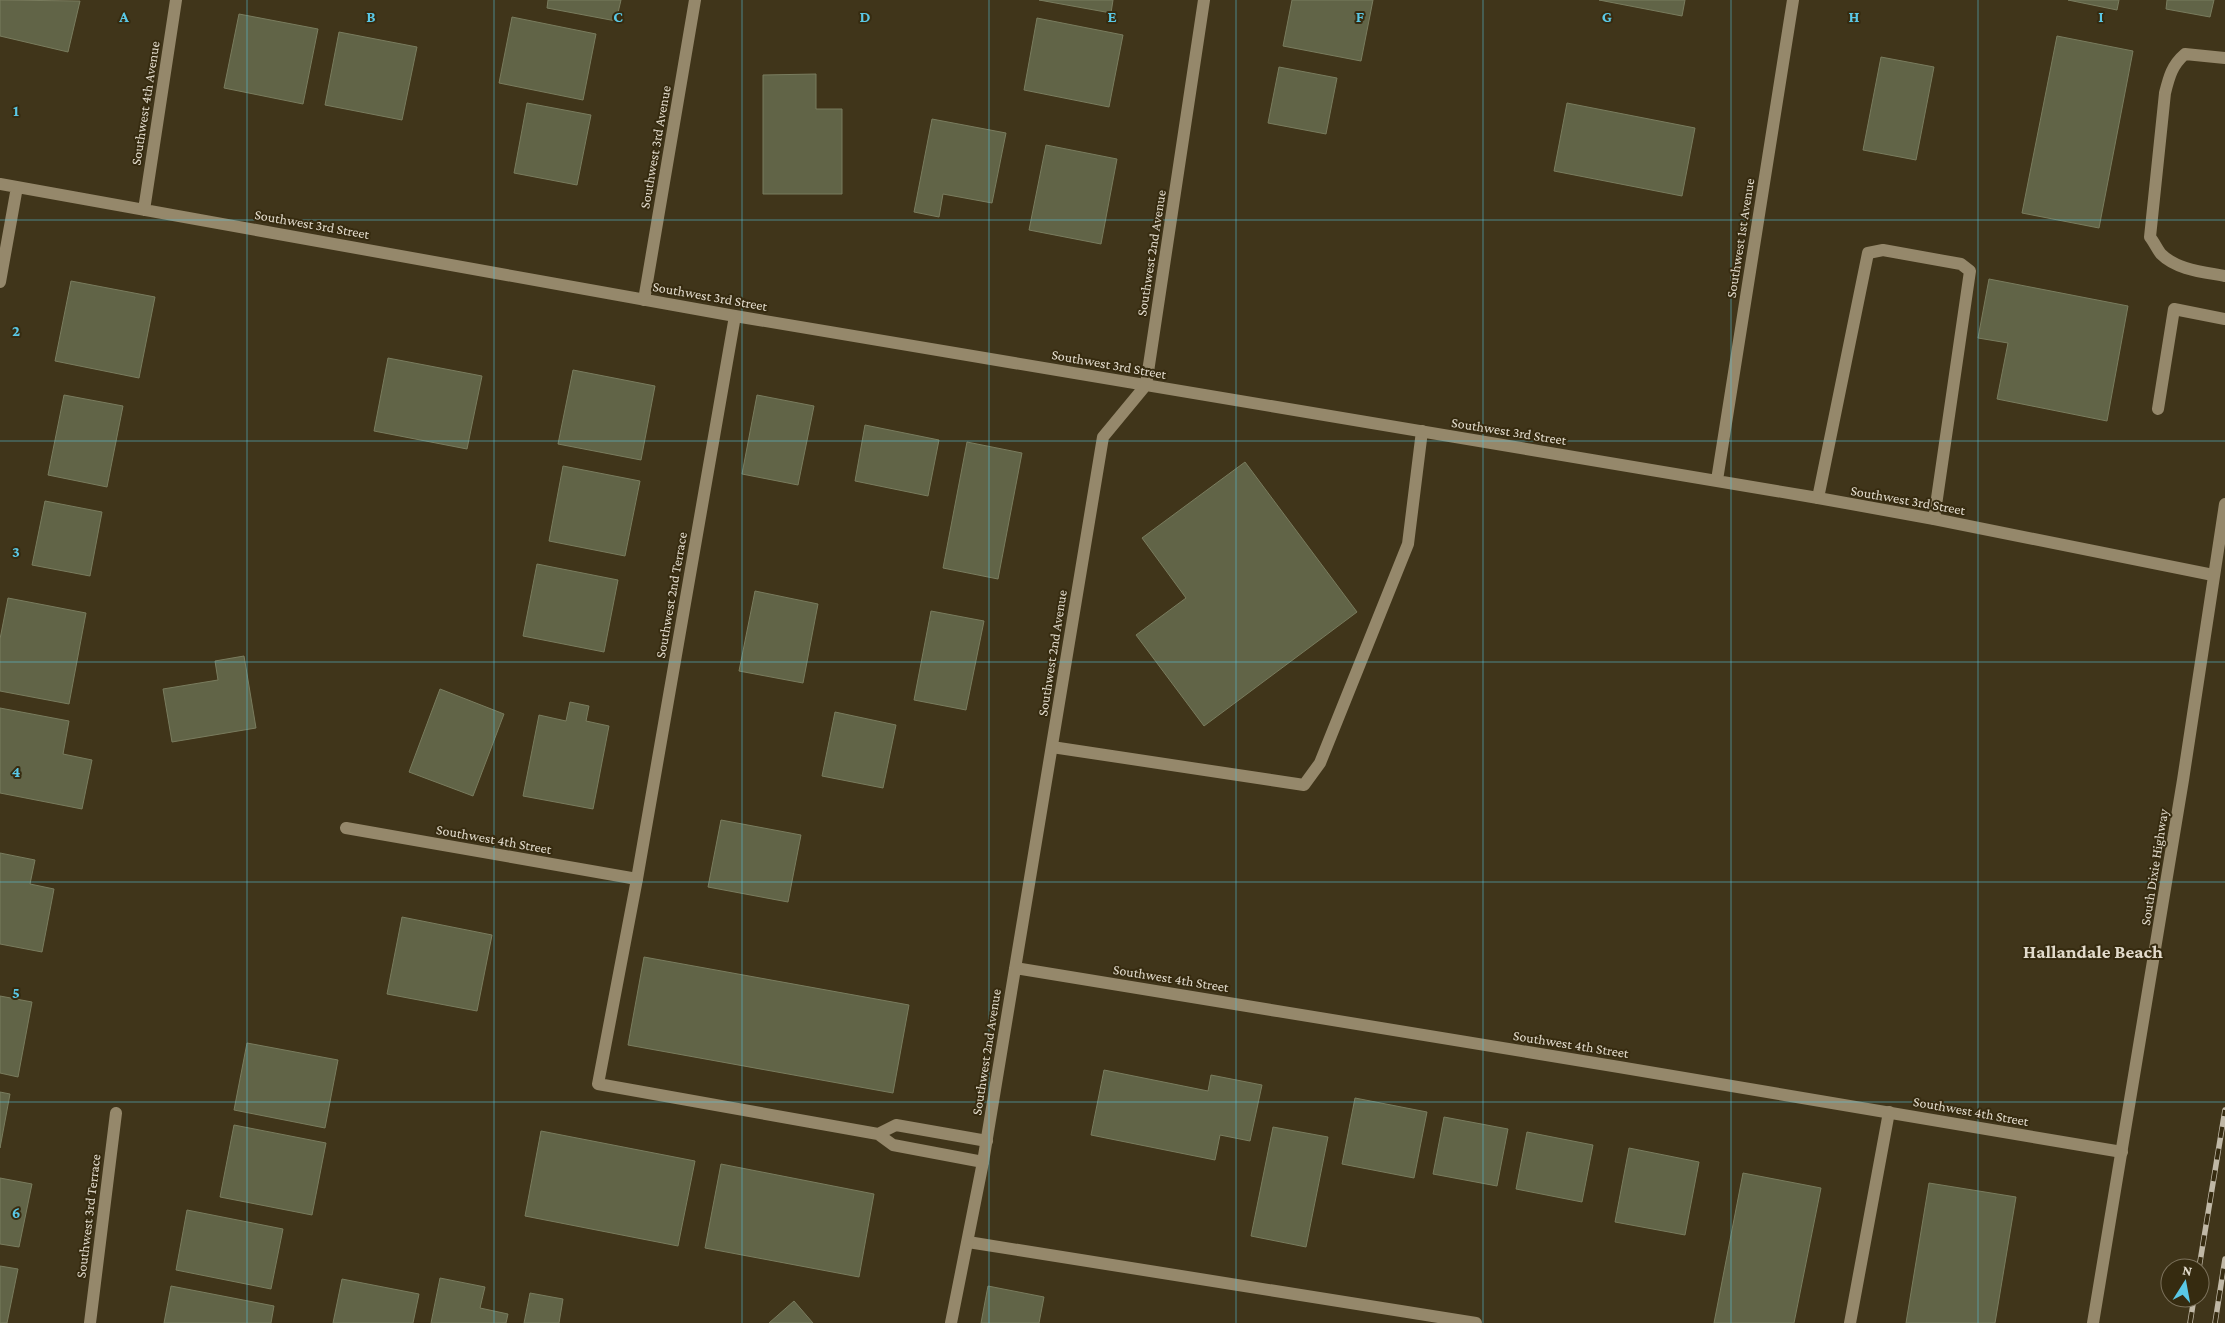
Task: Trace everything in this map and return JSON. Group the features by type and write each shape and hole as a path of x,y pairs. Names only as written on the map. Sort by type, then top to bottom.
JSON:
{"street":[{"name":"Southwest 4th Avenue","path":"144,210 176,0"},
{"name":"Southwest 3rd Avenue","path":"644,300 695,0"},
{"name":"Southwest 2nd Avenue","path":"951,1323 983,1162 1103,437 1146,385 1204,0"},
{"name":"Southwest 1st Avenue","path":"1717,480 1793,0"},
{"path":"2225,58 2185,54 2175,62 2169,76 2165,93 2150,236 2161,254 2174,263 2193,270 2225,276"},
{"name":"Southwest 3rd Street","path":"0,184 735,316 1717,480 1934,519 2219,576"},
{"path":"0,282 17,187"},
{"path":"1818,498 1868,253 1883,250 1961,264 1970,271 1934,519"},
{"path":"2158,409 2174,309 2225,319"},
{"name":"Southwest 2nd Terrace","path":"735,316 637,879 598,1084 878,1134"},
{"path":"1052,747 1304,786 1320,763 1408,544 1422,431"},
{"name":"South Dixie Highway","path":"2093,1323 2219,576 2225,504"},
{"name":"Southwest 4th Street","path":"346,828 637,879"},
{"name":"Southwest 4th Street","path":"1015,968 2122,1152"},
{"name":"Southwest 3rd Terrace","path":"90,1323 116,1112"},
{"path":"1850,1323 1889,1112"},
{"path":"983,1162 893,1145 878,1134 896,1125 986,1141"},
{"path":"968,1242 1476,1323"}],"building":[{"path":"0,0 80,1 68,52 0,36"},
{"path":"548,0 621,0 616,21 547,8"},
{"path":"1039,0 1113,0 1111,13"},
{"path":"1292,0 1373,0 1361,61 1283,46"},
{"path":"1599,0 1685,0 1682,16"},
{"path":"2068,0 2119,0 2117,10"},
{"path":"2167,0 2214,0 2210,17 2166,9"},
{"path":"239,14 318,29 303,104 224,88"},
{"path":"512,17 596,34 583,100 499,83"},
{"path":"1037,18 1123,35 1109,107 1024,90"},
{"path":"339,32 417,47 402,120 325,105"},
{"path":"2057,36 2133,51 2099,228 2022,213"},
{"path":"1881,57 1934,67 1916,160 1863,150"},
{"path":"1279,67 1337,78 1326,134 1268,123"},
{"path":"816,74 816,109 842,109 842,194 763,194 763,75"},
{"path":"527,103 591,115 577,185 514,173"},
{"path":"1567,103 1695,128 1682,196 1554,171"},
{"path":"932,119 1006,133 992,203 943,194 939,217 914,212"},
{"path":"1046,145 1117,159 1101,244 1029,230"},
{"path":"1989,279 2128,306 2107,421 1997,399 2008,343 1978,338"},
{"path":"71,281 155,297 139,378 55,361"},
{"path":"388,358 482,376 467,449 374,431"},
{"path":"573,370 655,386 641,460 558,444"},
{"path":"64,395 123,406 107,487 48,475"},
{"path":"757,395 814,406 798,485 742,474"},
{"path":"865,425 939,440 928,496 855,481"},
{"path":"967,442 1022,453 998,579 943,568"},
{"path":"1245,462 1357,612 1204,726 1136,635 1186,598 1142,538"},
{"path":"563,466 640,481 625,556 549,541"},
{"path":"45,501 102,512 90,576 32,565"},
{"path":"537,564 618,580 604,652 523,636"},
{"path":"755,591 818,604 803,683 739,671"},
{"path":"8,598 86,613 69,704 0,691 0,639"},
{"path":"931,611 984,621 966,710 914,700"},
{"path":"244,656 256,728 172,742 163,689 218,680 215,661"},
{"path":"440,689 504,714 473,796 409,772"},
{"path":"570,702 589,706 586,721 609,726 593,809 523,796 539,715 566,721"},
{"path":"0,708 69,721 63,754 92,760 82,809 0,793"},
{"path":"835,712 896,725 883,788 822,776"},
{"path":"721,820 801,835 788,902 708,887"},
{"path":"0,853 35,860 30,884 54,889 42,952 0,944"},
{"path":"402,917 492,935 477,1011 387,994"},
{"path":"644,957 909,1005 893,1093 628,1045"},
{"path":"0,996 32,1002 18,1077 0,1073"},
{"path":"247,1043 338,1060 325,1128 234,1110"},
{"path":"1104,1070 1208,1091 1211,1075 1262,1085 1250,1141 1220,1135 1215,1160 1091,1135"},
{"path":"0,1092 10,1094 0,1148"},
{"path":"1355,1098 1427,1112 1414,1178 1342,1164"},
{"path":"1444,1117 1508,1129 1497,1186 1433,1174"},
{"path":"234,1125 326,1143 312,1215 220,1197"},
{"path":"1273,1127 1328,1137 1306,1247 1251,1236"},
{"path":"541,1131 695,1161 678,1246 525,1216"},
{"path":"1527,1132 1593,1145 1582,1202 1516,1189"},
{"path":"1629,1148 1699,1162 1685,1235 1615,1222"},
{"path":"721,1164 874,1194 859,1277 705,1248"},
{"path":"1743,1173 1821,1188 1794,1323 1714,1323"},
{"path":"0,1178 32,1184 19,1247 0,1244"},
{"path":"1929,1183 2016,1197 1995,1323 1906,1323"},
{"path":"187,1210 283,1229 271,1289 176,1270"},
{"path":"0,1266 18,1269 7,1323 0,1323"},
{"path":"440,1278 485,1287 480,1308 508,1314 506,1323 431,1323"},
{"path":"342,1279 419,1294 413,1323 333,1323"},
{"path":"171,1286 274,1306 271,1323 164,1323"},
{"path":"988,1286 1044,1297 1039,1323 981,1323"},
{"path":"530,1293 563,1299 559,1323 524,1323"},
{"path":"794,1301 813,1323 769,1323"}],"railway":[{"path":"2201,1258 2225,1110"},
{"path":"2215,1323 2225,1259"},
{"path":"2190,1323 2192,1308"}],"district":[{"name":"Hallandale Beach","path":"2093,951"}]}
